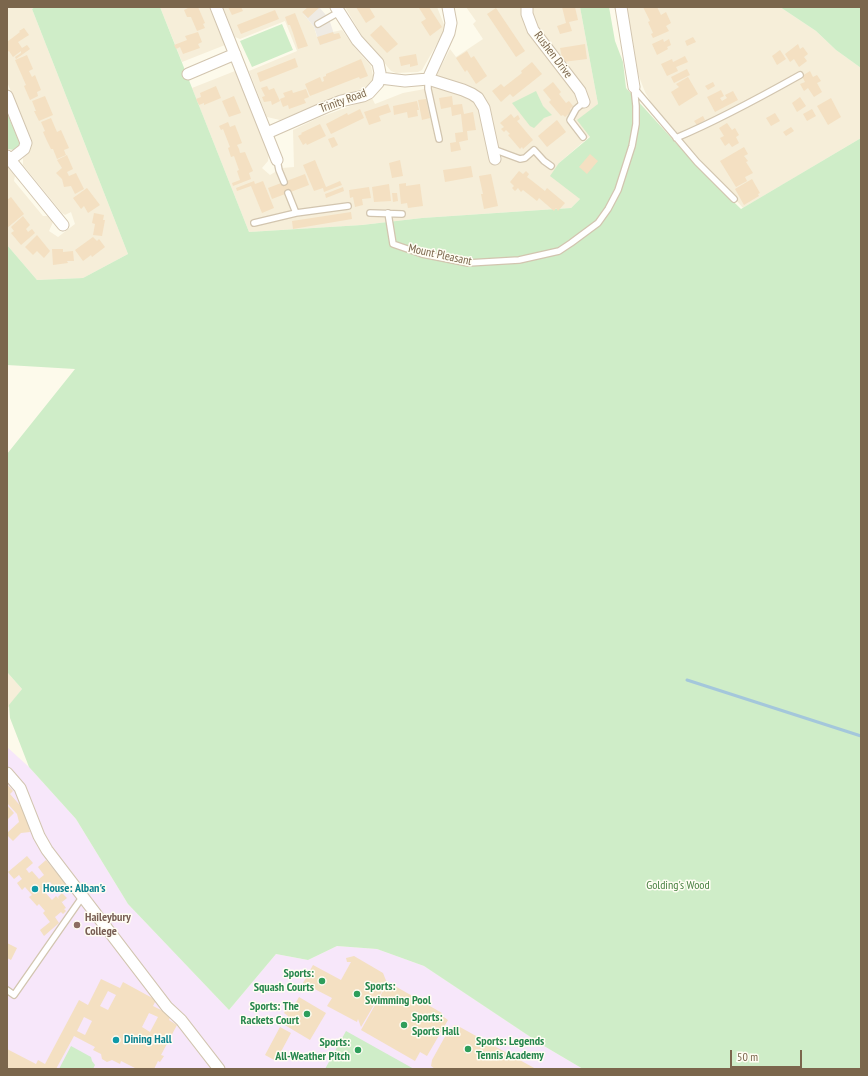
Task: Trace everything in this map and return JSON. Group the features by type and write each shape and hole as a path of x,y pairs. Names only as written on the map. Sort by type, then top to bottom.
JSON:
{"street":[{"path":"216,7 277,160"},
{"path":"428,79 449,33 451,23 448,7"},
{"name":"Rushen Drive","path":"527,7 526,14 533,30 580,91 584,102"},
{"name":"Mount Pleasant","path":"621,7 634,87"},
{"path":"337,9 357,40 378,63 380,68 380,78 405,81 428,79 463,90 478,98 486,114 494,154"},
{"path":"188,74 235,54"},
{"name":"Trinity Road","path":"267,133 341,101 363,96 375,88 380,78"},
{"path":"7,96 26,143 24,149 8,158 63,225"},
{"path":"7,774 20,788 39,836 47,850 167,1007 181,1020 219,1069"}],"lane":[{"path":"318,24 337,9"},
{"path":"676,138 748,104 800,75"},
{"path":"428,79 428,89 439,139"},
{"path":"634,87 697,162 734,199"},
{"name":"Mount Pleasant","path":"388,213 393,244 422,254 468,263 519,260 558,250 571,243 598,223 608,209 618,190 632,146 636,124 634,87"},
{"path":"583,137 570,120 576,109 584,102"},
{"path":"494,154 520,159 525,158 534,150 551,166"},
{"path":"277,160 284,182"},
{"path":"288,193 296,213"},
{"path":"254,223 296,213 348,206"},
{"path":"370,213 402,214"},
{"path":"7,990 14,995 83,896"}],"shaded area":[{"path":"7,7 35,7 32,9 128,254 83,278 37,280 7,245 7,166 15,176 14,181 43,216 48,216 53,222 49,231 58,237 75,224 71,212 65,215 62,213 23,165 23,158 30,151 32,144 31,138 7,82"},
{"path":"160,7 209,7 225,45 182,62"},
{"path":"223,7 308,7 302,12 314,27 317,37 335,40 333,32 342,30 371,66 373,76 372,82 365,88 337,97 280,120 267,117 249,71 297,51 285,21 240,39 235,37"},
{"path":"308,7 319,7 326,15 336,40 320,45 314,27 302,12"},
{"path":"345,7 437,7 445,27 422,70 418,72 396,73 391,71 362,36"},
{"path":"466,7 580,7 598,104 590,136 559,163 580,199 571,208 422,218 362,225 249,232 192,88 235,71 269,153 268,161 262,168 270,175 282,168 294,167 293,130 318,118 372,98 375,104 403,93 430,88 450,49 456,57 483,39 473,24 476,21"},
{"path":"627,7 780,7 816,31 836,50 861,68 861,138 743,208 652,104 645,92 638,74"},
{"path":"7,672 22,689 7,709"},
{"name":"Haileybury College","path":"7,747 29,767 76,819 128,904 229,1010 276,954 308,960 337,946 377,949 424,966 544,1046 583,1069 7,1069"}],"green space":[{"name":"Golding's Wood","path":"35,7 160,7 249,232 362,225 422,218 571,208 580,199 550,176 559,163 590,137 577,120 598,104 580,7 609,7 615,41 623,62 626,88 695,164 741,209 861,138 861,1069 583,1069 544,1046 424,966 377,949 337,946 308,960 276,954 229,1010 128,904 76,819 29,767 10,718 9,705 22,689 7,672 7,454 75,369 7,365 7,245 37,280 83,278 128,254 32,9"},
{"path":"780,7 861,7 861,68 836,50 816,31"},
{"path":"282,24 293,50 252,67 240,41"},
{"path":"536,91 543,106 552,115 544,118 534,128 530,126 512,103"},
{"path":"7,113 12,125 15,125 23,143 14,150 7,149"},
{"name":"Sports: All-Weather Pitch","path":"346,1031 414,1069 325,1069"},
{"path":"71,1046 91,1057 95,1065 93,1069 59,1069"}],"building":[{"path":"188,7 198,7 205,23 203,24 205,28 197,31 191,17 187,17 184,10"},
{"path":"228,7 241,7 243,11 232,15"},
{"path":"308,7 320,7 308,18 302,12"},
{"path":"356,7 369,7 375,17 366,23"},
{"path":"429,7 442,27 430,36 421,22 426,19 419,8"},
{"path":"562,7 575,7 578,20 569,22 572,31 560,34 557,26 566,23"},
{"path":"643,7 657,7 661,15 666,12 671,23 666,26 669,31 653,38 651,34 653,33 648,22 650,21"},
{"path":"496,8 525,51 516,57 487,14"},
{"path":"275,10 279,19 241,34 237,25"},
{"path":"295,13 308,46 298,49 290,25 288,25 285,17"},
{"path":"381,25 398,44 387,53 370,35"},
{"path":"24,28 29,35 18,42 22,48 27,45 30,49 16,59 15,57 21,53 21,51 13,57 9,51 7,52 7,42"},
{"path":"198,32 202,42 198,44 200,48 183,54 180,47 176,49 174,45 187,40 185,36"},
{"path":"333,32 334,34 339,33 341,38 320,45 317,37"},
{"path":"693,37 696,42 687,46 685,41"},
{"path":"663,39 664,42 669,39 671,45 667,47 668,49 657,55 652,44"},
{"path":"585,44 587,59 563,62 560,48"},
{"path":"798,44 800,49 803,47 808,54 804,57 807,61 799,67 794,59 790,62 785,54"},
{"path":"780,50 786,59 777,65 772,56"},
{"path":"467,51 471,58 474,56 487,76 476,84 467,70 465,72 456,58"},
{"path":"416,54 418,65 410,67 410,64 401,66 399,57"},
{"path":"27,55 33,69 29,71 32,77 35,75 41,90 37,92 38,96 30,100 24,86 26,85 15,60"},
{"path":"685,56 688,62 676,67 678,71 667,76 661,64 672,59 673,62"},
{"path":"295,58 298,67 260,82 257,73"},
{"path":"361,59 368,76 360,79 359,77 310,96 305,84 320,77 322,82 324,81 323,77 326,76 326,74"},
{"path":"532,62 542,74 513,97 510,94 501,102 492,91 501,84 504,87 522,73 521,71"},
{"path":"687,69 690,75 674,83 671,77"},
{"path":"810,71 813,77 817,75 821,81 817,83 822,92 814,97 808,88 804,91 800,84 805,82 802,76"},
{"path":"688,77 698,94 679,106 671,92 679,87 676,84"},
{"path":"553,82 561,92 559,94 566,103 569,101 573,106 570,109 572,111 565,117 563,115 561,116 549,102 551,100 543,90"},
{"path":"713,82 715,86 708,90 705,86"},
{"path":"216,86 221,98 204,105 204,103 199,105 196,99 201,97 200,93"},
{"path":"267,86 269,90 274,88 280,101 272,105 271,101 264,102 262,97 265,96 261,88"},
{"path":"306,89 309,97 304,99 306,103 289,109 288,105 283,107 280,99 285,97 283,93 292,90 293,93"},
{"path":"721,90 724,96 720,98 722,101 727,98 725,95 733,91 738,100 715,112 707,97"},
{"path":"45,96 53,115 39,121 34,111 36,111 32,101"},
{"path":"234,96 241,113 229,117 222,101"},
{"path":"452,96 453,105 462,104 464,114 473,112 476,130 467,131 468,140 459,142 461,150 451,152 450,143 456,142 455,133 463,132 461,114 452,116 451,107 441,109 439,98"},
{"path":"800,97 806,106 797,112 792,103"},
{"path":"831,98 841,117 828,125 817,106"},
{"path":"426,99 430,118 422,120 418,100"},
{"path":"417,101 419,110 417,110 418,116 408,118 407,112 394,115 393,106"},
{"path":"388,104 391,112 379,116 381,121 369,125 364,112"},
{"path":"360,109 364,118 331,134 326,124 347,113 348,115"},
{"path":"812,109 816,116 807,121 803,114"},
{"path":"775,113 780,121 771,126 766,118"},
{"path":"511,114 514,118 518,115 520,119 517,121 533,140 523,149 522,147 520,149 508,135 510,134 506,130 504,132 501,129 504,127 500,123"},
{"path":"703,116 705,120 697,125 694,121"},
{"path":"51,118 57,132 61,130 69,148 64,150 66,155 57,159 43,132 45,131 41,122"},
{"path":"557,120 566,132 547,147 538,136"},
{"path":"228,122 230,127 235,125 242,143 237,145 240,153 245,152 253,171 249,173 251,179 233,186 232,183 240,180 237,171 239,170 234,156 231,157 228,148 230,147 223,129 221,130 219,126"},
{"path":"727,123 732,130 735,128 739,135 736,137 739,143 732,147 729,143 725,146 720,138 724,136 719,128"},
{"path":"320,124 326,136 307,145 306,143 303,145 298,136"},
{"path":"791,127 794,131 786,136 783,132"},
{"path":"334,137 338,145 332,148 328,139"},
{"path":"744,147 748,154 744,156 748,161 746,162 753,173 745,177 747,181 736,187 720,161"},
{"path":"590,154 598,161 587,174 579,167"},
{"path":"67,155 73,169 67,172 69,176 76,173 84,189 75,194 71,186 64,187 62,179 56,173 62,168 57,160"},
{"path":"315,160 326,187 340,181 342,185 324,192 323,188 314,191 303,165"},
{"path":"400,160 403,176 392,178 389,163"},
{"path":"471,166 473,177 445,182 443,170"},
{"path":"519,171 523,174 526,171 529,174 527,177 545,191 547,188 565,203 558,211 556,208 554,211 539,198 537,201 523,190 521,192 518,188 515,191 512,188 514,186 510,182"},
{"path":"305,174 309,185 272,199 268,188"},
{"path":"491,174 498,206 484,209 481,194 483,194 479,176"},
{"path":"752,179 760,193 758,194 759,196 744,205 735,189"},
{"path":"254,181 255,184 263,181 274,208 262,213 251,186 237,191 236,188"},
{"path":"406,183 406,186 420,184 423,206 408,208 407,203 401,204 399,184"},
{"path":"389,184 391,201 374,202 372,187"},
{"path":"343,187 344,191 326,198 325,194"},
{"path":"369,187 371,198 362,199 363,205 355,207 353,197 350,198 349,190"},
{"path":"87,188 100,205 88,213 84,206 81,209 73,198"},
{"path":"392,193 397,193 398,201 393,202"},
{"path":"11,197 24,214 7,228 7,200"},
{"path":"351,212 352,219 293,229 292,221"},
{"path":"94,213 104,215 103,220 105,220 102,236 93,235 95,224 92,223"},
{"path":"23,216 30,225 26,229 28,232 32,229 35,233 21,245 11,233 14,231 11,227"},
{"path":"37,235 50,251 44,258 37,251 33,255 25,247"},
{"path":"93,237 97,241 99,239 105,247 92,257 91,255 83,261 75,250"},
{"path":"52,249 63,249 63,252 73,251 74,261 67,261 68,263 53,265"},
{"path":"7,784 13,791 10,794 25,811 30,832 21,833 13,841 7,833 19,822 17,814 7,803"},
{"path":"7,805 14,813 7,820"},
{"name":"House: Alban's","path":"27,856 33,863 26,869 29,873 32,871 39,879 44,875 38,867 46,860 66,884 57,891 50,882 42,889 52,900 56,896 59,899 58,897 62,893 67,898 62,902 61,901 66,908 64,909 66,911 63,914 61,912 55,917 59,923 44,936 40,930 50,922 43,913 45,911 39,904 37,906 29,897 32,895 25,887 22,890 17,883 22,879 19,875 14,879 8,872"},
{"path":"7,943 17,948 11,960 7,958"},
{"name":"Sports: Swimming Pool","path":"354,956 383,973 387,983 361,1027 358,1019 357,1022 327,1006 332,998 303,983 313,965 341,980 351,962 347,962 346,958"},
{"path":"101,979 120,988 123,982 156,1000 153,1006 171,1015 169,1020 177,1025 161,1055 164,1056 160,1062 158,1061 154,1069 137,1069 121,1061 120,1064 112,1060 107,1062 102,1059 101,1054 93,1050 95,1047 74,1036 56,1069 7,1069 7,1049 36,1064 38,1060 45,1064 79,1000 88,1005","holes":["108,991 116,995 108,1010 100,1006","149,1013 158,1017 150,1032 142,1027","84,1017 92,1021 85,1035 77,1031"]},
{"name":"Sports: Sports Hall","path":"388,982 442,1013 441,1015 448,1020 427,1056 420,1052 415,1061 361,1030"},
{"name":"Sports: The Rackets Court","path":"299,997 326,1013 310,1040 283,1024 288,1016 284,1013 290,1002 295,1004"},
{"name":"Sports: Legends Tennis Academy","path":"454,1025 536,1069 435,1069 431,1066 432,1060 447,1033"},
{"path":"280,1027 291,1033 276,1061 265,1055"}],"waterway":[{"path":"687,680 861,736"}],"place":[{"name":"House: Alban's","path":"35,889"},
{"name":"Haileybury College","path":"77,925"},
{"name":"Sports: Squash Courts","path":"322,981"},
{"name":"Sports: Swimming Pool","path":"357,994"},
{"name":"Sports: The Rackets Court","path":"307,1014"},
{"name":"Sports: Sports Hall","path":"404,1025"},
{"name":"Dining Hall","path":"116,1040"},
{"name":"Sports: Legends Tennis Academy","path":"468,1049"},
{"name":"Sports: All-Weather Pitch","path":"358,1050"}]}
